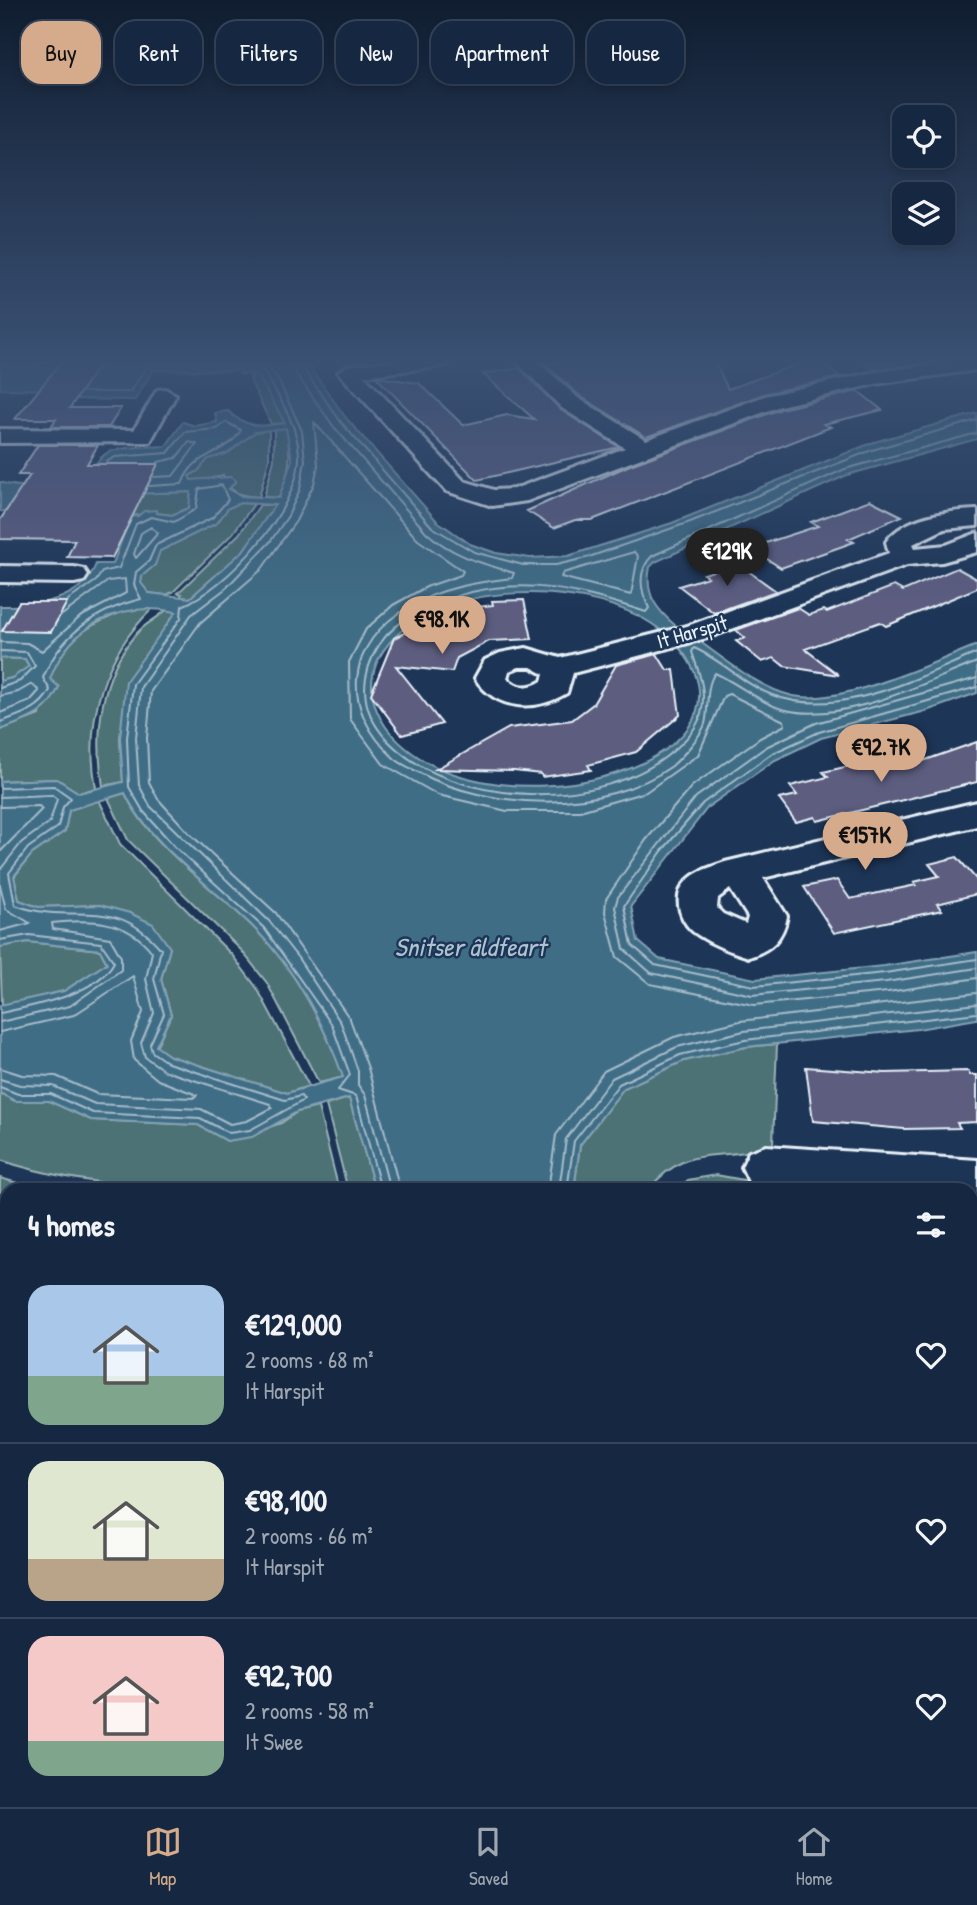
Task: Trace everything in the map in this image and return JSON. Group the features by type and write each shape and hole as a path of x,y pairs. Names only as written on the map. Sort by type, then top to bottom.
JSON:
{"street":[{"path":"416,444 455,486 492,498 518,496 660,444"},
{"path":"636,444 645,450"},
{"path":"904,557 899,542 912,532 948,518 977,518"},
{"name":"It Harspit","path":"555,668 696,632 904,557 931,556 966,548 977,541"},
{"path":"0,574 74,575"},
{"path":"738,871 977,814"},
{"path":"766,1167 977,1182"}],"green space":[{"path":"239,444 269,444 269,460 259,497 236,493 223,475 200,482 191,480 189,476 198,471 208,459 228,453"},
{"path":"274,444 289,444 286,480 279,498 264,497 274,460"},
{"path":"191,492 189,508 172,515 156,513 111,518 123,494"},
{"path":"240,503 254,504 233,533 173,592 166,595 149,593 141,583 142,576 155,565 159,551 217,523 228,508"},
{"path":"260,505 275,505 243,551 190,598 180,597 182,594 178,593 239,534"},
{"path":"135,607 152,609 122,646 102,689 93,737 96,788 79,793 57,779 0,781 0,730 39,715 55,663 73,640 103,620"},
{"path":"166,610 177,611 120,738 123,782 103,786 100,726 108,686 125,649 141,629"},
{"path":"0,658 25,659 29,667 12,678 0,681"},
{"path":"125,793 150,831 167,849 241,915 271,946 308,1000 344,1077 319,1083 267,983 241,950 128,840 108,798"},
{"path":"99,800 120,844 232,955 257,988 309,1086 287,1093 170,1056 156,1047 171,1015 161,979 170,948 100,905 38,907 19,900 14,877 32,854 65,831 69,810"},
{"path":"28,942 100,950 107,963 64,991 2,1006 0,947"},
{"path":"777,1044 773,1144 754,1150 692,1158 678,1164 655,1183 575,1183 580,1145 624,1088 684,1061 746,1047"},
{"path":"0,1093 15,1101 49,1101 91,1120 198,1125 227,1141 281,1123 297,1112 318,1107 337,1183 108,1183 41,1172 0,1160"},
{"path":"349,1098 373,1183 346,1183 326,1105"},
{"path":"716,1175 760,1183 685,1183"},
{"path":"0,1178 18,1183 0,1183"}],"water":[{"name":"Snitser âldfeart","path":"239,444 228,453 208,459 198,471 189,476 191,480 231,477 236,481 229,489 240,496 279,498 292,460 289,444 369,444 437,521 470,544 496,553 530,558 568,556 672,523 868,444 958,444 847,475 655,562 650,567 651,594 658,608 677,627 664,633 635,615 599,602 558,594 514,593 472,599 434,611 402,631 379,658 373,676 372,693 377,711 386,727 428,762 483,781 545,786 604,777 655,757 689,727 699,689 677,645 696,639 767,687 793,696 813,697 836,695 886,681 977,645 977,693 926,711 821,738 775,760 708,807 631,906 638,941 659,959 755,979 884,966 977,952 977,1019 918,1029 746,1047 684,1061 624,1088 580,1145 575,1183 373,1183 349,1098 297,1112 252,1137 227,1141 198,1125 91,1120 49,1101 15,1101 0,1093 0,1005 64,991 107,963 100,950 28,942 0,947 0,781 57,779 79,793 123,782 120,738 126,681 176,612 136,610 117,614 84,631 70,644 50,679 59,687 54,697 35,715 0,730 0,681 12,678 29,666 25,659 0,658 0,606 42,603 69,594 89,576 96,564 113,564 128,523 46,513 0,511 0,482 20,486 56,484 86,473 103,455 111,451 131,447","holes":["191,492 189,508 172,515 157,513 157,510 144,511 138,516 112,518 123,494","240,503 275,505 243,551 190,598 149,593 141,583 142,576 155,565 160,551 217,523 228,508","125,793 150,831 167,849 241,915 271,947 308,1000 343,1077 287,1093 170,1056 156,1046 171,1015 161,979 170,948 153,924 130,913 100,905 38,907 19,900 14,876 32,854 65,831 69,810"]}],"building":[{"path":"442,444 615,444 619,447 477,480"},
{"path":"686,444 786,444 592,520 575,520 554,528 527,511 630,465"},
{"path":"38,445 98,445 87,464 158,464 112,558 67,557 75,540 0,539 0,520 30,475 18,475"},
{"path":"870,500 902,516 848,539 854,542 781,568 750,548 818,526 811,522"},
{"path":"737,563 776,591 714,613 679,586 708,577 704,574"},
{"path":"957,568 977,579 977,588 886,626 880,622 805,649 839,675 784,666 774,658 762,662 736,641 745,638 736,630 798,608 809,615 824,610 827,612 894,586 903,591"},
{"path":"524,600 532,639 489,641 457,658 452,672 396,666 442,724 402,735 371,694 394,638 449,611 493,605 492,601"},
{"path":"19,602 67,602 51,632 2,631"},
{"path":"657,654 667,670 674,670 680,715 636,752 588,765 591,770 542,777 541,774 514,771 436,769 509,728 572,720 593,704 616,665"},
{"path":"977,742 977,782 817,821 815,817 796,822 779,799 797,795 790,786 828,777 823,772 866,762 871,768 912,757 917,763"},
{"path":"957,857 977,880 977,894 937,904 942,910 834,933 804,887 837,880 850,899 916,885 914,882 939,876 929,864"},
{"path":"806,1067 885,1073 968,1071 970,1075 977,1075 977,1122 957,1123 960,1128 904,1129 813,1121"}]}
